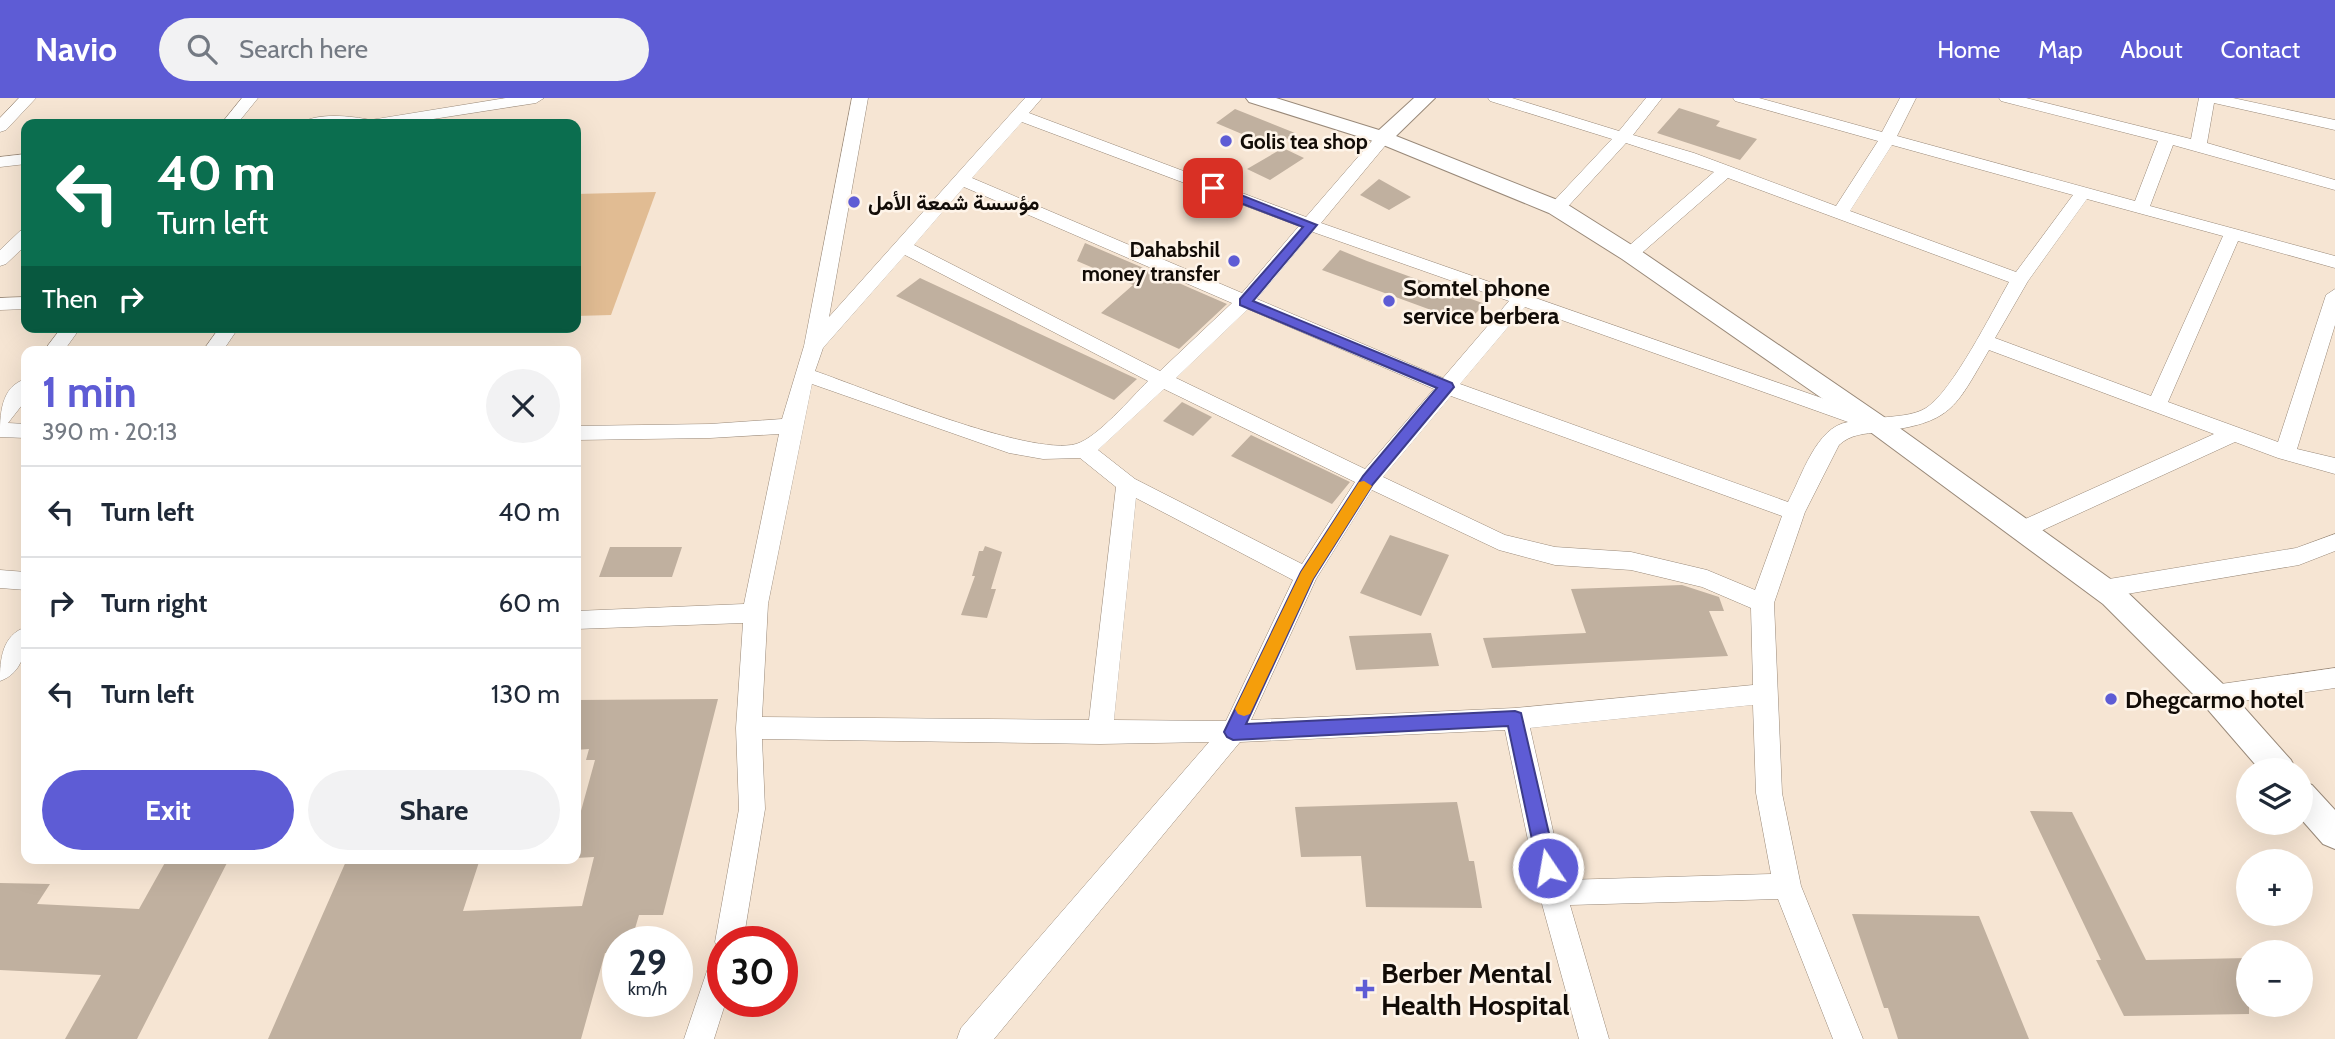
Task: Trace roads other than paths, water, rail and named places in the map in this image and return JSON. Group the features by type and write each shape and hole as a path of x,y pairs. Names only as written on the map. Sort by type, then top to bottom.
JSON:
{"street":[{"path":"0,127 28,98"},
{"path":"233,119 250,98"},
{"path":"401,119 537,98"},
{"path":"732,926 752,808 749,728 756,613 772,511 804,374 814,346 860,98"},
{"path":"814,346 1034,98"},
{"path":"1256,98 1383,138 1557,208 1630,254 1878,425 2103,589 2214,695 2269,758"},
{"path":"804,374 1009,446 1043,452 1084,450 1244,302 1383,138 1425,98"},
{"path":"1496,98 1624,135 1841,212 2020,280"},
{"path":"1557,208 1654,98"},
{"path":"1741,98 2335,262"},
{"path":"1841,212 1887,139 1908,98"},
{"path":"2007,98 2198,146 2335,185"},
{"path":"2198,146 2209,98 2335,125"},
{"path":"1019,115 1311,225 1878,425"},
{"path":"2141,207 2167,138"},
{"path":"0,163 21,160"},
{"path":"1630,254 1726,171"},
{"path":"961,180 1447,387 1794,512"},
{"path":"1848,1039 1787,887 1769,793 1762,603 1794,512 1831,440 1843,430 1916,420 1933,414 1950,399 2020,280 2084,191"},
{"path":"2157,405 2233,233"},
{"path":"0,260 21,240"},
{"path":"904,247 1162,380 1499,542 1555,556 1631,561 1707,579 1762,603"},
{"path":"2285,453 2335,295"},
{"path":"972,1039 1233,732 1306,576 1368,480 1522,298"},
{"path":"0,303 21,303"},
{"path":"1984,341 2285,453 2335,466"},
{"path":"0,419 21,392"},
{"path":"581,433 710,431 791,426"},
{"path":"0,430 21,431"},
{"path":"2022,530 2234,434"},
{"path":"1084,450 1127,484 1306,576"},
{"path":"1100,733 1127,484"},
{"path":"2103,589 2299,556 2335,542"},
{"path":"0,579 21,581"},
{"path":"581,620 756,613"},
{"path":"0,671 21,644"},
{"path":"2214,695 2335,678"},
{"path":"749,728 1233,732 1515,719 1766,694"},
{"path":"1515,719 1553,893 1594,1039"},
{"path":"2313,809 2335,834"},
{"path":"1553,893 1787,887"},
{"path":"699,1039 707,1014"}],"place":[{"name":"Golis tea shop","path":"1226,141"},
{"name":"مؤسسة شمعة الأمل","path":"854,202"},
{"name":"Dahabshil money transfer","path":"1234,261"},
{"name":"Somtel phone service berbera","path":"1389,301"},
{"name":"Dhegcarmo hotel","path":"2111,699"},
{"name":"Berber Mental Health Hospital","path":"1365,989"}]}
